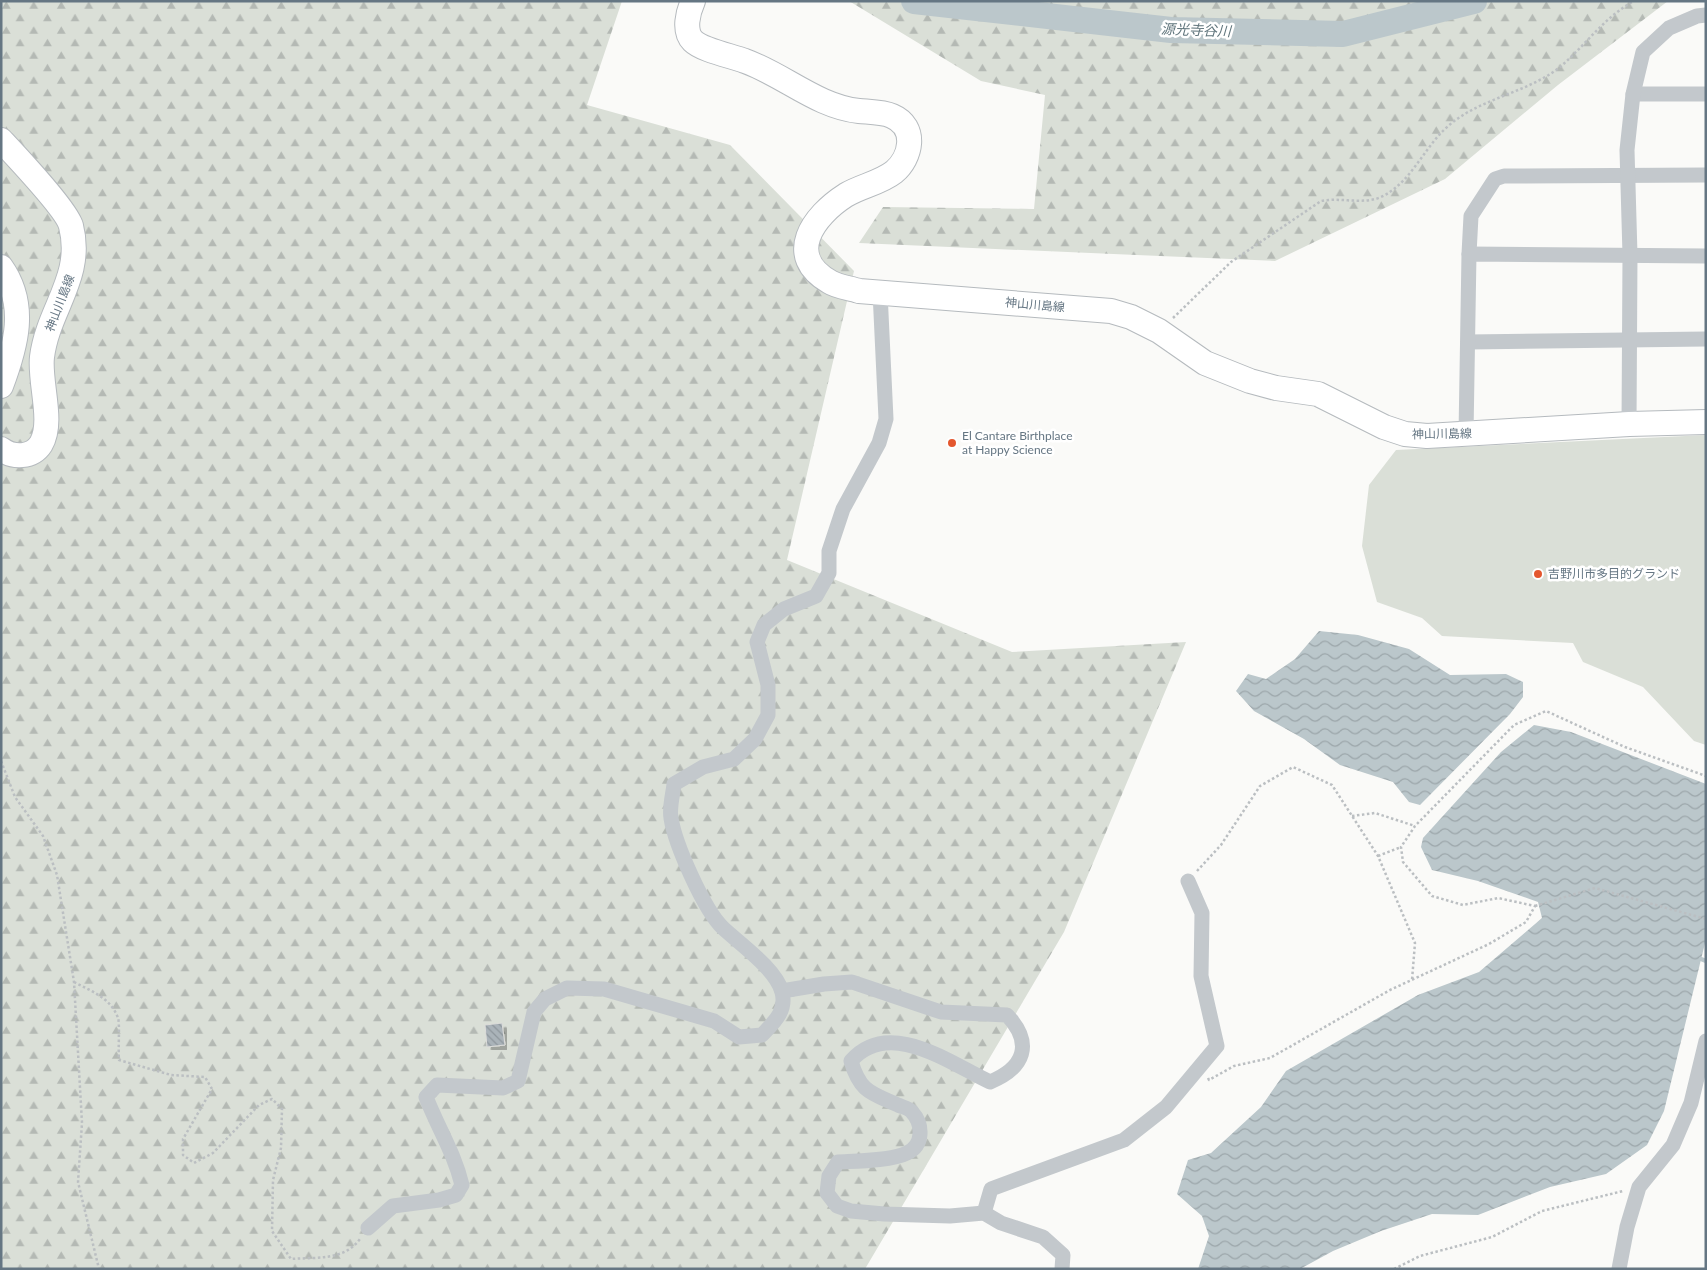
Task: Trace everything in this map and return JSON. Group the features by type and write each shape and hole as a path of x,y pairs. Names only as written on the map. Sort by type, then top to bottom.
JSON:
{"main road":[{"name":"神山川島線","path":"693,1 689,10 688,28 692,40 700,46 755,65 829,104 846,110 893,116 903,124 909,135 910,149 904,162 892,174 847,194 827,209 808,235 805,250 809,264 832,283 859,291 1111,311 1131,317 1159,331 1205,363 1250,382 1318,394 1384,427 1405,434 1427,436 1629,424 1706,422"},
{"name":"神山川島線","path":"1,140 70,223 75,243 74,263 70,282 52,320 42,357 41,375 46,428 41,444 27,455 10,455 1,449"},
{"path":"1,267 15,294 18,316 17,339 1,386"}],"street":[{"path":"1629,424 1630,255 1627,150 1633,94 1643,52 1669,28 1697,16 1706,15"},
{"path":"1633,94 1706,94"},
{"path":"1466,434 1468,254 1471,216 1496,179 1504,176 1706,175"},
{"path":"1468,254 1706,256"},
{"path":"368,1228 393,1206 439,1200 456,1195 462,1185 456,1160 434,1118 426,1097 437,1086 504,1088 518,1081 534,1012 545,999 567,988 604,989 714,1021 739,1037 762,1035 777,1018 784,1006 782,991 769,970 720,926 692,881 671,817 674,784 703,766 734,759 755,739 768,715 768,685 757,642 764,625 784,609 816,596 829,574 829,551 844,509 880,443 886,419 880,292"},
{"path":"1468,342 1706,339"},
{"path":"984,1213 991,1189 1124,1140 1166,1107 1217,1046 1201,976 1202,913 1188,881"},
{"path":"782,991 824,984 852,982 942,1012 1007,1015 1017,1026 1022,1043 1021,1060 1008,1075 990,1082 922,1048 901,1043 881,1044 861,1050 851,1061 855,1074 868,1092 911,1110 921,1128 920,1141 907,1153 875,1159 838,1162 829,1176 827,1193 837,1206 851,1211 940,1216 984,1213 1001,1223 1043,1237 1063,1255 1062,1269"},
{"path":"1619,1269 1627,1227 1639,1188 1673,1145 1691,1103 1706,1041"}],"path":[{"path":"1159,331 1231,262 1321,201 1334,198 1367,200 1381,197 1406,178 1446,128 1481,105 1536,81 1559,67 1596,30 1634,1"},
{"path":"1706,776 1625,747 1546,711 1525,718 1514,725 1415,826 1402,847 1403,862 1432,896 1463,905 1498,898 1535,906 1595,888 1706,919"},
{"path":"1,761 15,797 43,836 57,875 74,982 82,1123 78,1182 99,1269"},
{"path":"1188,881 1221,845 1260,786 1293,767 1332,785 1378,856 1415,943 1412,980"},
{"path":"1352,816 1376,813 1415,826"},
{"path":"1378,856 1402,847"},
{"path":"1202,1065 1209,1080 1234,1066 1270,1058 1412,980 1490,944 1526,922 1535,906"},
{"path":"74,982 105,999 118,1019 117,1046 119,1060 171,1075 205,1077 212,1089 183,1139 183,1155 194,1163 213,1153 259,1104 272,1099 282,1109 281,1148 273,1180 272,1231 291,1259 329,1256 352,1250 368,1228"},
{"path":"1394,1269 1420,1256 1492,1237 1542,1211 1639,1188"}],"green space":[{"path":"1,1 622,1 587,105 730,145 854,271 787,560 1012,652 1186,642 1064,932 865,1269 1,1269"},
{"path":"849,1 1668,1 1558,85 1445,179 1275,261 859,243 883,207 1034,209 1045,95 981,81"},
{"name":"吉野川市多目的グランド","path":"1706,435 1706,745 1694,741 1643,687 1583,662 1573,643 1442,636 1422,618 1377,602 1362,546 1369,485 1396,450"}],"water":[{"path":"1319,631 1358,635 1409,649 1450,675 1506,674 1523,682 1523,697 1510,714 1420,805 1409,802 1393,782 1340,765 1304,739 1254,711 1236,691 1248,674 1266,679 1295,659"},
{"path":"1534,725 1571,732 1706,784 1706,939 1664,1111 1647,1145 1606,1174 1550,1187 1478,1215 1432,1214 1381,1231 1333,1251 1300,1269 1198,1269 1209,1236 1202,1216 1177,1194 1188,1160 1211,1153 1261,1107 1286,1071 1418,995 1479,972 1542,918 1538,902 1478,881 1432,870 1421,847 1423,838 1501,752"}],"building":[{"path":"502,1023 505,1045 487,1047 485,1025"}],"waterway":[{"name":"源光寺谷川","path":"914,1 1171,30 1343,34 1474,1"},
{"path":"1701,959 1706,961"}],"place":[{"name":"El Cantare Birthplace at Happy Science","path":"952,443"},
{"name":"吉野川市多目的グランド","path":"1538,574"}]}
